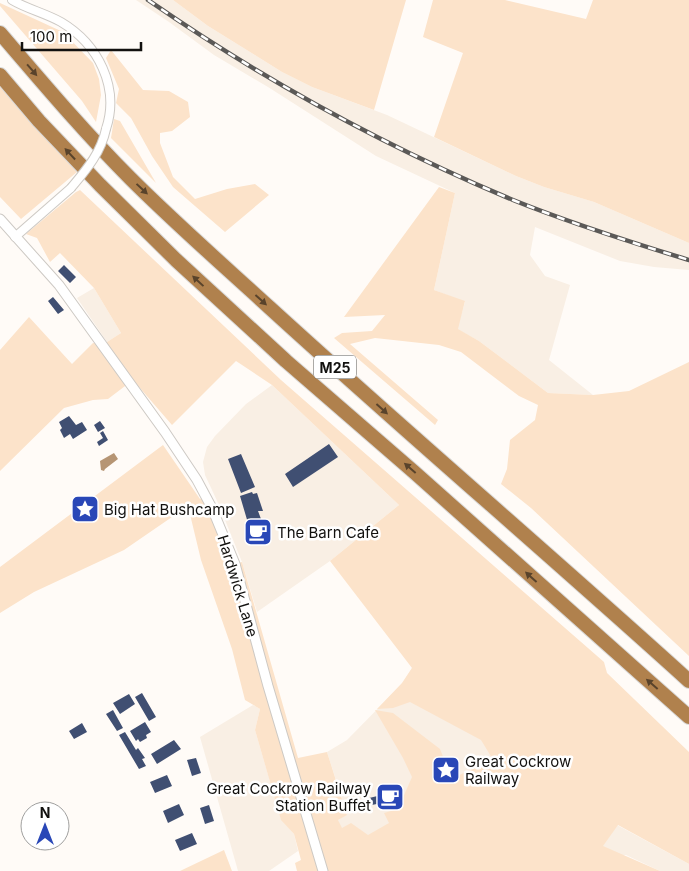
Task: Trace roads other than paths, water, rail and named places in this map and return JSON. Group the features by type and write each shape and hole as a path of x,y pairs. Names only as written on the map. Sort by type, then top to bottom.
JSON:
{"highway":[{"name":"M25","path":"0,33 60,103 130,178 428,450 689,681"},
{"name":"M25","path":"0,75 39,121 100,186 183,266 286,361 414,472 689,717"}],"street":[{"path":"12,0 61,22 83,39 100,61 106,76 110,111 104,140 94,159 71,188 15,236"},
{"name":"Hardwick Lane","path":"0,219 59,286 167,435 197,480 212,508 235,564 268,686 323,871"}],"railway":[{"path":"148,0 280,84 371,134 418,157 513,200 600,232 689,260"}],"place":[{"name":"Big Hat Bushcamp","path":"85,509"},
{"name":"The Barn Cafe","path":"258,532"},
{"name":"Great Cockrow Railway","path":"446,770"},
{"name":"Great Cockrow Railway Station Buffet","path":"390,797"}]}
